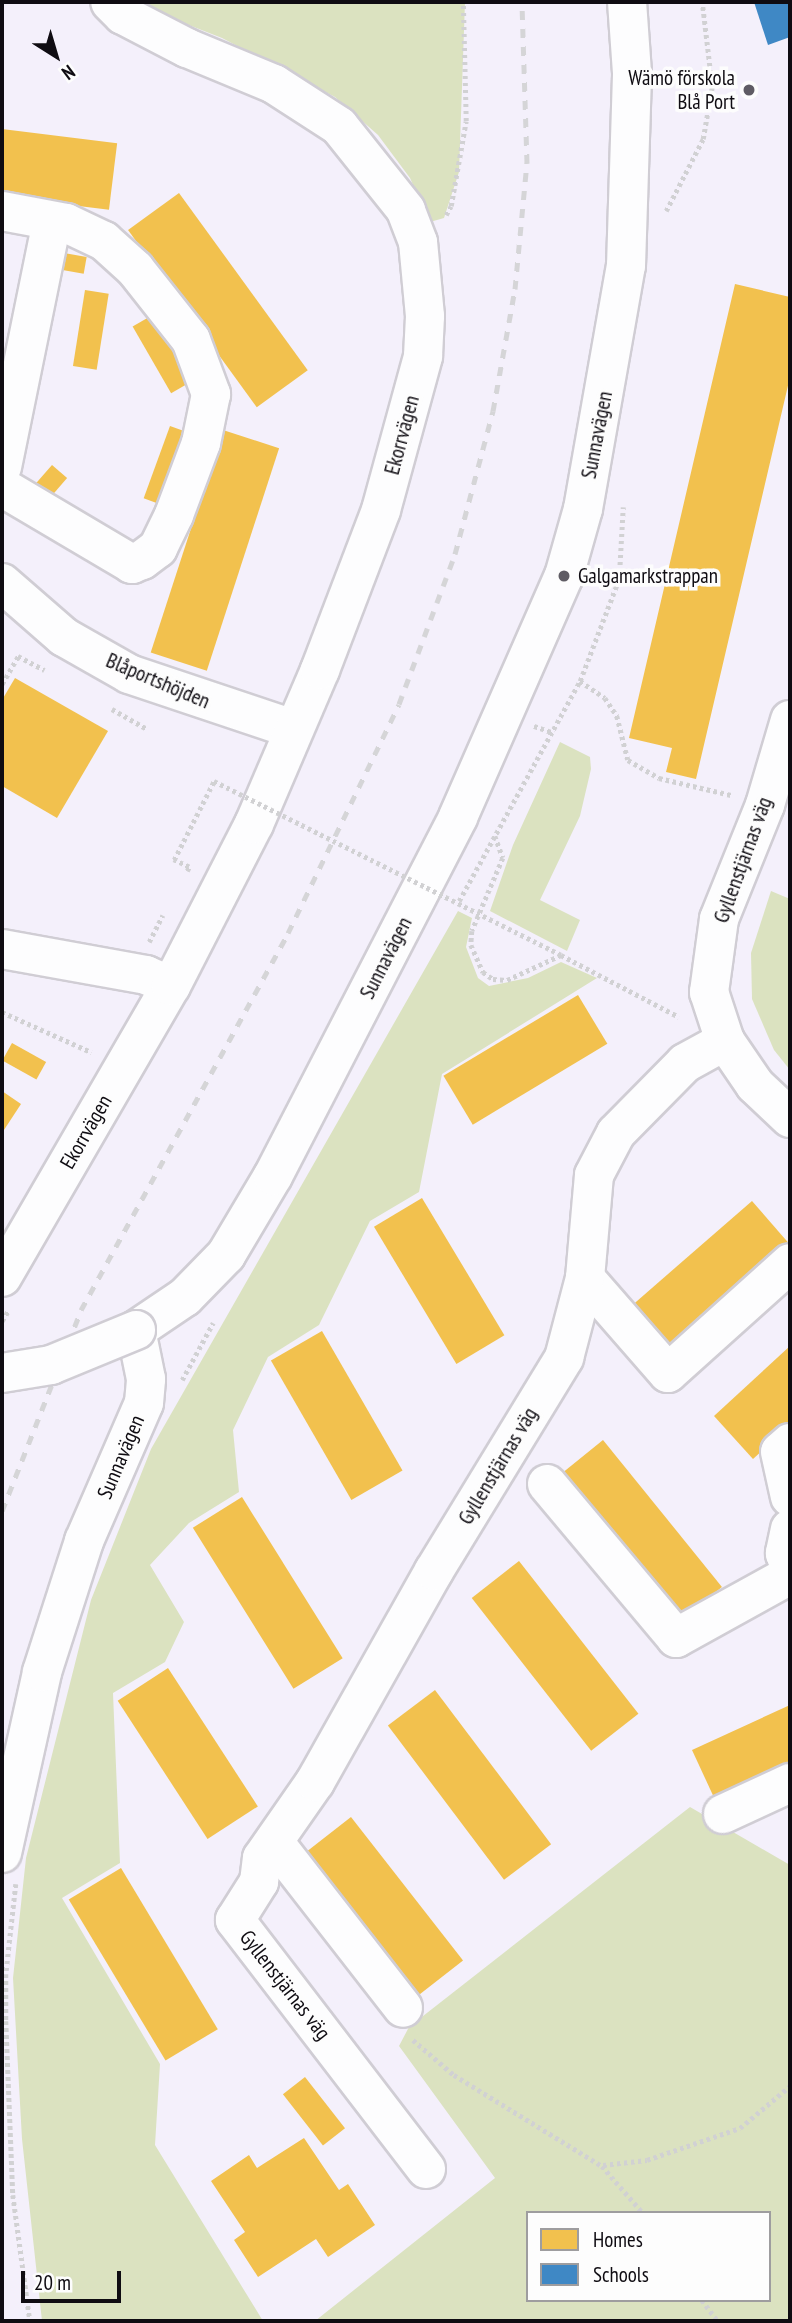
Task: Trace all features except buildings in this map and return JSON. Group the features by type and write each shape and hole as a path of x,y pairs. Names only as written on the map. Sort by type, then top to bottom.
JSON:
{"street":[{"name":"Ekorrvägen","path":"2,1277 171,986 248,836 381,510 423,356 425,316 418,242 406,210 390,186 339,126 274,84 187,48 123,15 110,2"},
{"name":"Sunnavägen","path":"2,1853 42,1672 84,1541 144,1403 146,1378 136,1330 185,1297 226,1255 273,1176 458,817 564,576 583,509 626,267 632,86 627,2"},
{"path":"2,211 52,221 104,242 169,308 191,340 208,378 211,412 174,515 158,548 132,564 2,487"},
{"path":"2,467 52,221"},
{"name":"Blåportshöjden","path":"2,583 64,637 129,674 293,729"},
{"name":"Gyllenstjärnas väg","path":"426,2169 235,1920 259,1882 262,1858 315,1782 434,1571 564,1358 584,1278 594,1175 616,1133 685,1063 725,1041 709,992 719,919 778,806 790,720"},
{"path":"2,949 146,975 171,986"},
{"path":"725,1041 755,1085 790,1118"},
{"path":"584,1278 668,1373 790,1263"},
{"path":"2,1373 51,1365 136,1330"},
{"path":"790,1443 780,1452 790,1497"},
{"path":"547,1485 676,1638 790,1575"},
{"path":"790,1528 785,1553 790,1568"},
{"path":"723,1814 790,1783"},
{"path":"274,1842 404,2021"}],"path":[{"path":"418,242 438,227 451,206 466,121 463,2"},
{"path":"662,218 703,139 712,87 702,2"},
{"path":"2,684 18,656 49,673"},
{"path":"580,681 605,698 617,716 628,761 659,778 778,806"},
{"path":"103,704 147,729"},
{"path":"189,867 174,860 214,782 561,955 725,1041"},
{"path":"239,797 245,785"},
{"path":"458,817 496,836 503,858 472,931 471,945 483,972 493,979 507,980 561,955"},
{"path":"2,1013 91,1052"},
{"path":"85,1064 98,1040"},
{"path":"404,2021 454,2075 602,2165 641,2211"},
{"path":"602,2165 647,2160 740,2127 790,2086"},
{"path":"704,2302 718,2321"}],"green space":[{"path":"145,2 465,2 459,172 444,218 430,222 410,178 378,135 335,97 222,38 158,13"},
{"path":"560,742 590,757 591,769 580,816 540,900 580,920 567,951 490,911 513,845"},
{"path":"771,891 790,899 790,1070 774,1050 752,999 751,953"},
{"path":"458,911 472,918 466,947 478,978 489,986 528,978 561,962 597,978 442,1074 419,1192 370,1221 319,1325 268,1357 233,1430 239,1492 189,1523 150,1565 184,1622 165,1662 113,1693 120,1863 62,1898 160,2064 155,2145 263,2321 42,2321 22,2139 13,1978 26,1858 91,1600 151,1449"},
{"path":"690,1807 790,1865 790,2321 315,2321 495,2178 399,2046 409,2027"}],"railway":[{"path":"2,1511 81,1310 288,933 399,704 455,554 493,411 515,289 527,163 522,2"}],"place":[{"name":"Wämö förskola Blå Port","path":"749,90"},
{"name":"Galgamarkstrappan","path":"564,576"}]}
